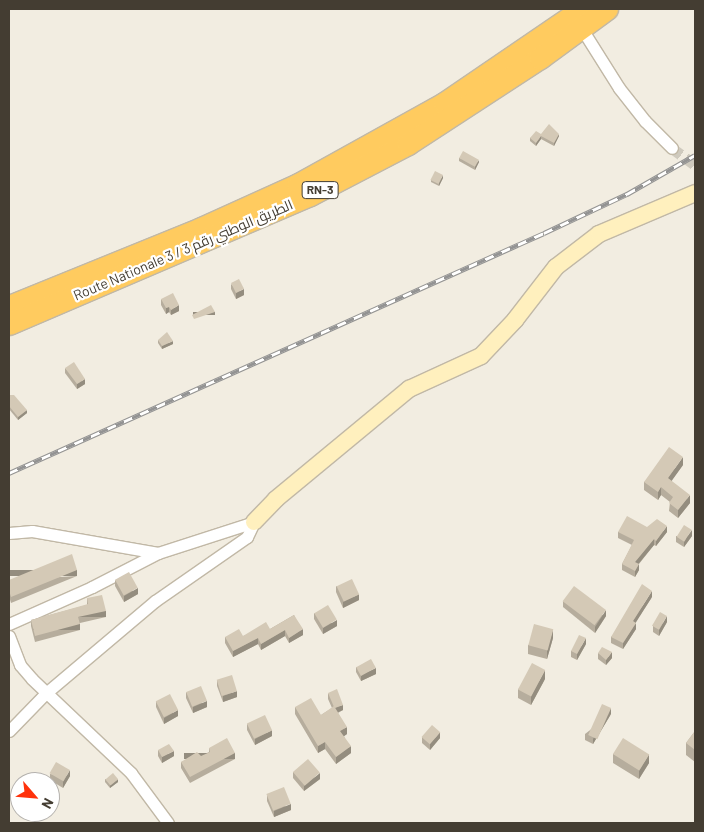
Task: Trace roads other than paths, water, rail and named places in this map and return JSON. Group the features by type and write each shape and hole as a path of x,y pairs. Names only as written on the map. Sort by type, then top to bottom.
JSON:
{"highway":[{"name":"Route Nationale 3 / الطريق الوطني رقم 3","path":"9,306 201,228 298,184 444,103 579,18 607,9"},
{"name":"Route Nationale 3 / الطريق الوطني رقم 3","path":"9,324 310,195 408,144 579,18"}],"street":[{"path":"579,18 619,88 645,121 672,148"},
{"path":"9,731 46,693 155,601 247,537 254,522 276,499 409,389 480,356 515,320 556,267 598,234 695,193"},
{"path":"9,624 92,587 158,553 254,522"},
{"path":"9,533 32,531 158,553"},
{"path":"10,645 20,665 46,693 131,773 168,823"}],"tunnel":[{"path":"672,148 695,165"}],"railway":[{"path":"9,473 544,233 627,194 695,155"}]}
